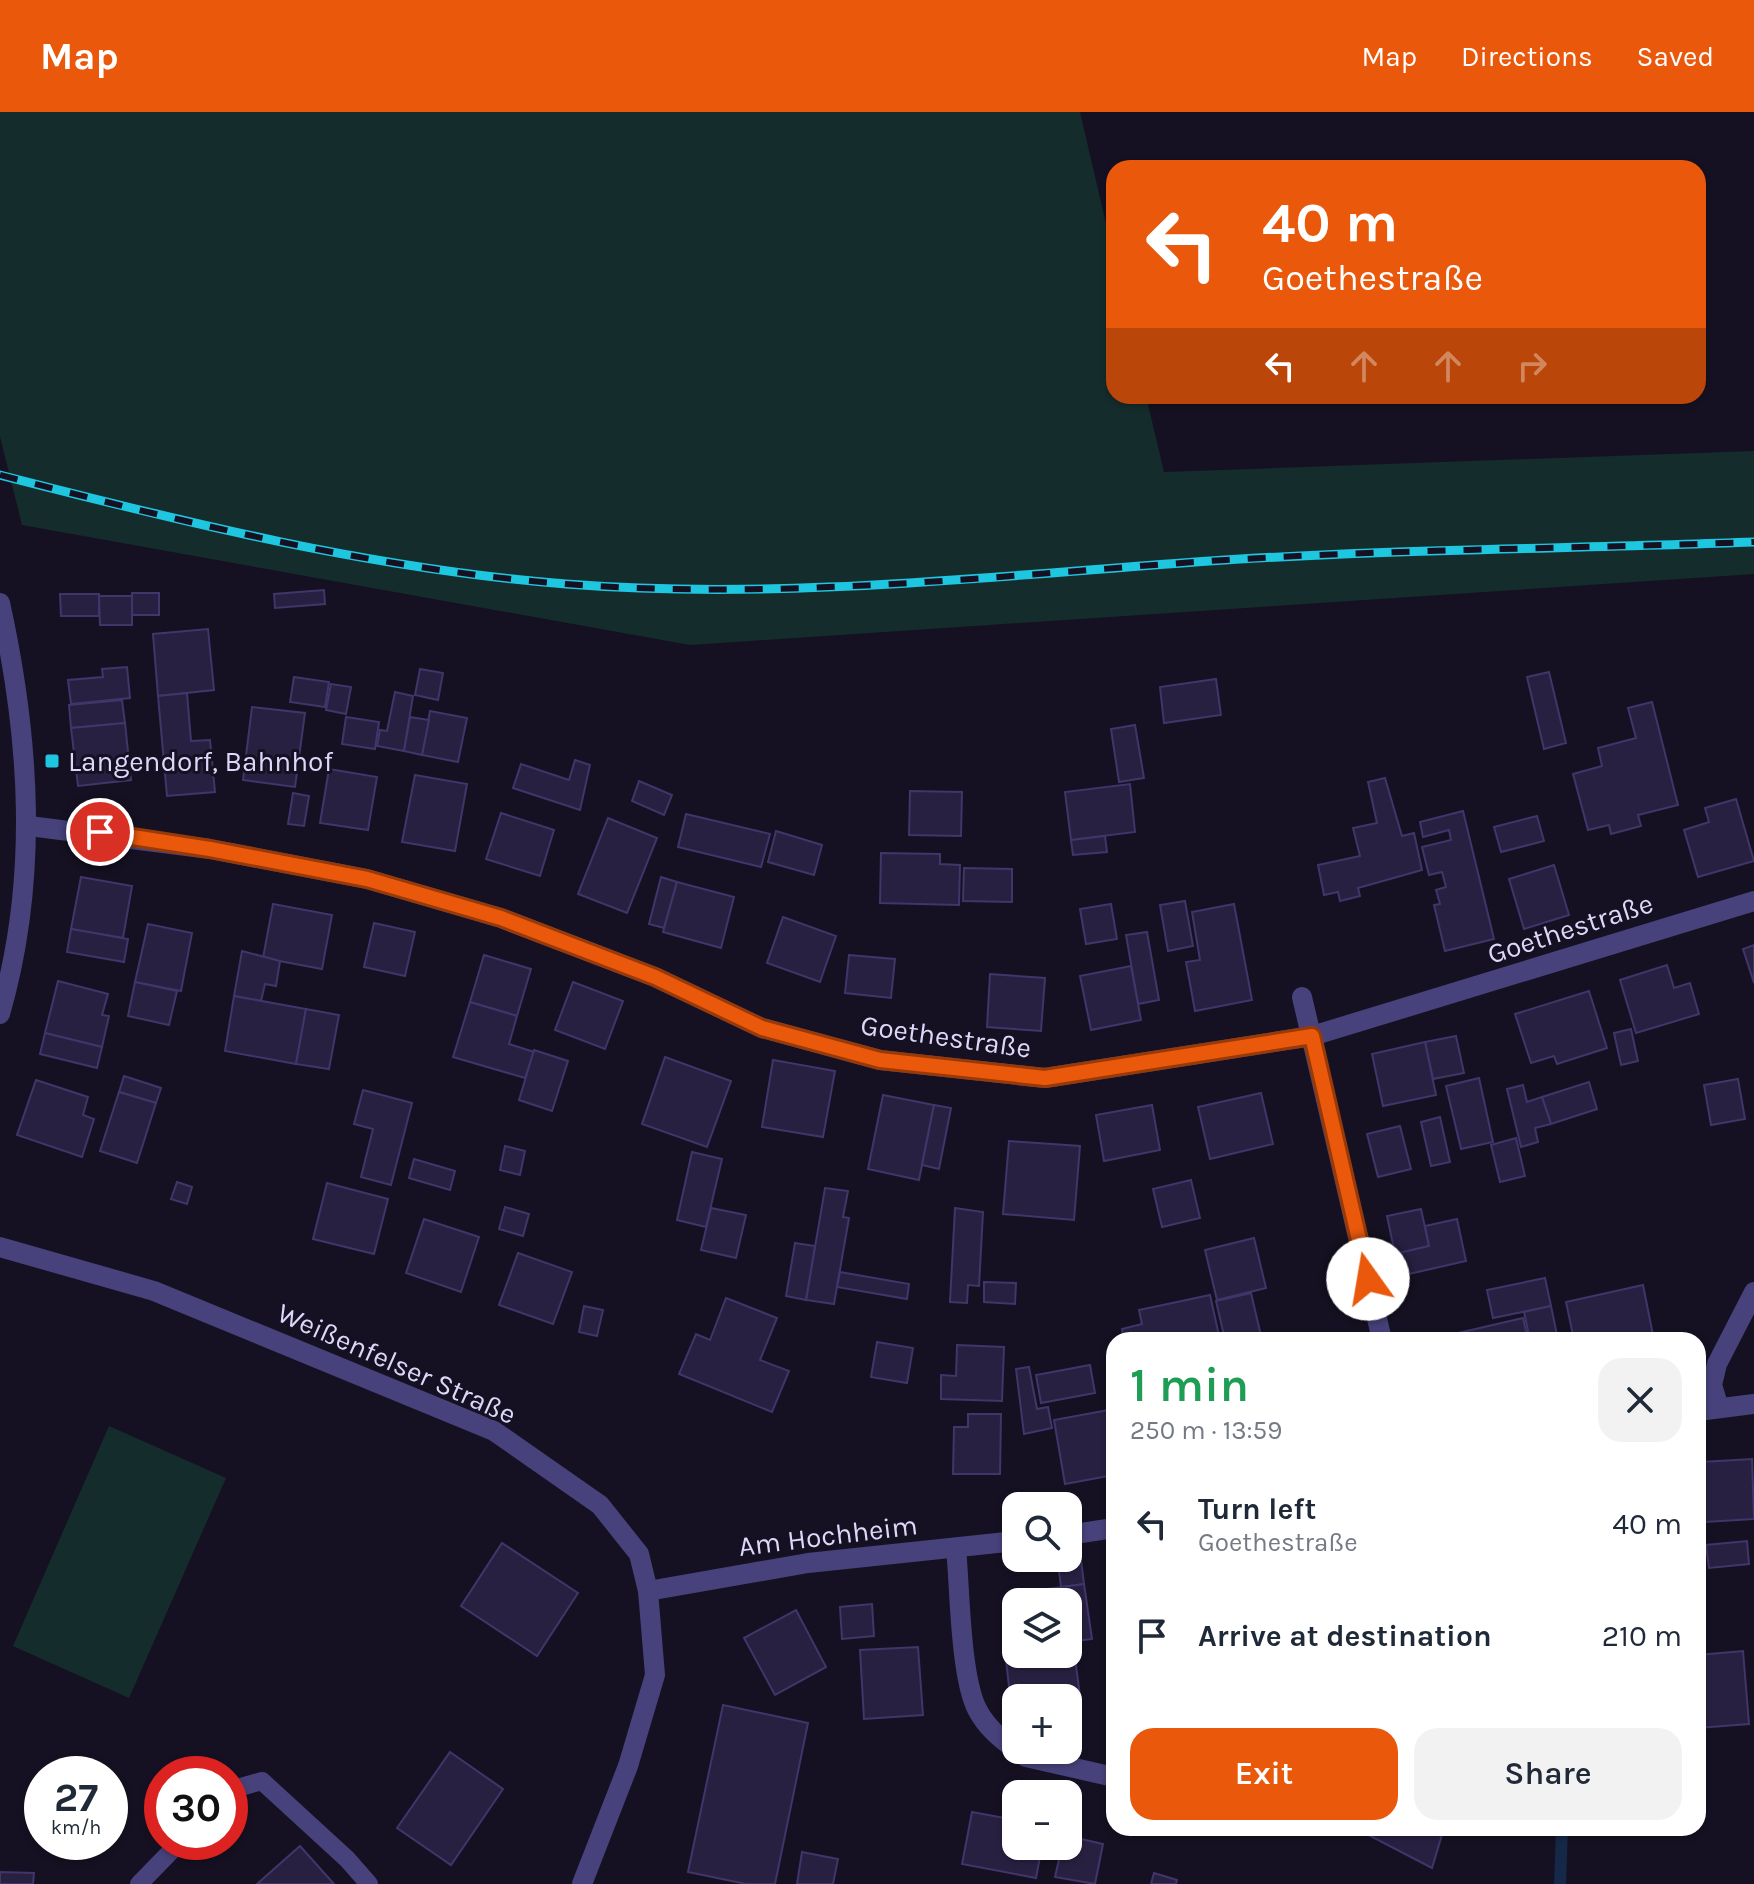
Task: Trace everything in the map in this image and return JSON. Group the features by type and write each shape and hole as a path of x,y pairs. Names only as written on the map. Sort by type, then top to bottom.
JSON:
{"street":[{"path":"0,603 13,660 29,826 18,940 0,1014"},
{"name":"Goethestraße","path":"29,826 210,849 367,879 501,918 655,977 762,1028 880,1060 1045,1078 1312,1036 1754,901"},
{"path":"1302,997 1380,1332"},
{"name":"Weißenfelser Straße","path":"0,1247 154,1291 312,1353 494,1431 600,1505 639,1554 648,1591 655,1675 628,1766 582,1884"},
{"path":"1719,1408 1712,1385 1717,1364 1754,1292"},
{"path":"1706,1410 1754,1404"},
{"path":"1082,1533 1106,1529"},
{"name":"Am Hochheim","path":"648,1591 808,1563 1002,1543"},
{"path":"956,1548 968,1669 977,1708 1002,1740"},
{"path":"1057,1764 1106,1775"}],"lane":[{"path":"248,1785 262,1781 347,1859 369,1884"},
{"path":"139,1884 162,1860"}],"green space":[{"path":"0,112 1080,112 1106,224 1106,404 1148,404 1164,472 1754,451 1754,574 690,645 22,525 0,437"},
{"path":"109,1426 226,1478 129,1698 13,1646"}],"building":[{"path":"324,590 325,604 275,608 274,594"},
{"path":"132,593 159,593 159,615 132,615"},
{"path":"60,594 99,594 99,616 61,616"},
{"path":"99,596 132,596 132,625 100,625"},
{"path":"208,629 214,690 158,696 153,634"},
{"path":"127,667 130,698 71,704 68,680 103,677 102,669"},
{"path":"420,669 443,673 438,700 415,695"},
{"path":"1549,672 1566,743 1544,749 1527,677"},
{"path":"294,677 329,682 325,707 290,702"},
{"path":"1216,679 1221,715 1164,723 1160,687"},
{"path":"331,684 351,687 346,714 326,710"},
{"path":"395,692 413,696 404,751 377,746 380,730 387,731"},
{"path":"187,693 191,741 210,740 215,792 167,796 158,696"},
{"path":"122,700 125,723 71,728 69,705"},
{"path":"1652,702 1678,805 1638,815 1641,826 1611,834 1609,825 1588,830 1573,774 1602,766 1598,748 1636,738 1628,708"},
{"path":"252,707 305,713 295,787 243,780"},
{"path":"430,711 467,718 458,762 422,755"},
{"path":"346,717 379,722 375,749 342,744"},
{"path":"410,717 429,720 422,755 404,751"},
{"path":"125,723 131,780 78,786 71,728"},
{"path":"1135,725 1144,778 1119,782 1111,729"},
{"path":"575,760 590,765 580,810 513,788 521,764 569,780"},
{"path":"329,769 377,777 368,830 320,823"},
{"path":"415,775 467,784 455,851 402,842"},
{"path":"1385,778 1402,836 1414,833 1422,870 1358,888 1360,896 1340,901 1338,892 1324,895 1318,865 1360,856 1353,828 1377,823 1368,782"},
{"path":"639,781 672,795 664,815 632,801"},
{"path":"1130,784 1135,832 1071,840 1065,792"},
{"path":"910,791 962,792 961,836 909,835"},
{"path":"293,793 309,796 304,826 288,824"},
{"path":"1736,799 1754,861 1698,877 1684,830 1709,822 1705,808"},
{"path":"1463,811 1494,939 1445,951 1434,905 1440,904 1436,890 1446,887 1442,872 1429,875 1422,847 1451,840 1449,830 1423,837 1420,822"},
{"path":"501,813 554,830 540,876 486,859"},
{"path":"686,814 770,834 761,867 678,847"},
{"path":"1537,816 1544,841 1501,852 1494,827"},
{"path":"608,818 657,838 627,913 578,894"},
{"path":"776,831 822,845 814,875 768,862"},
{"path":"1105,836 1107,852 1073,855 1071,840"},
{"path":"881,853 940,854 940,864 960,865 959,905 880,903"},
{"path":"1554,865 1569,915 1524,929 1509,879"},
{"path":"964,868 1012,869 1012,902 963,901"},
{"path":"81,877 132,886 123,938 71,929"},
{"path":"661,877 677,882 664,928 649,924"},
{"path":"677,882 734,897 721,948 663,932"},
{"path":"1185,901 1193,946 1168,951 1160,905"},
{"path":"273,904 332,915 322,969 263,958"},
{"path":"1111,904 1117,939 1086,944 1080,909"},
{"path":"1234,904 1252,1000 1195,1011 1186,962 1200,960 1192,912"},
{"path":"783,917 836,936 820,982 767,963"},
{"path":"374,923 415,932 405,976 364,967"},
{"path":"148,924 192,933 181,991 135,982"},
{"path":"71,929 128,939 124,962 67,952"},
{"path":"1147,932 1159,1000 1138,1004 1126,935"},
{"path":"1754,945 1754,983 1743,949"},
{"path":"242,951 280,961 276,986 265,984 261,1001 234,996"},
{"path":"484,955 531,969 517,1016 470,1002"},
{"path":"849,955 895,959 891,998 845,993"},
{"path":"1667,965 1674,988 1690,983 1699,1014 1636,1033 1620,980"},
{"path":"1131,966 1141,1020 1091,1030 1080,976"},
{"path":"990,974 1045,978 1041,1031 987,1027"},
{"path":"58,981 108,994 102,1015 109,1016 102,1047 45,1033"},
{"path":"135,982 177,991 169,1025 128,1016"},
{"path":"573,982 623,1001 605,1049 555,1030"},
{"path":"1589,991 1607,1048 1557,1064 1554,1056 1531,1063 1515,1014"},
{"path":"234,996 306,1009 296,1064 225,1051"},
{"path":"470,1002 517,1016 509,1044 534,1052 525,1078 453,1057"},
{"path":"306,1009 339,1015 329,1069 296,1064"},
{"path":"1631,1029 1638,1061 1621,1065 1614,1033"},
{"path":"45,1033 102,1047 97,1068 40,1054"},
{"path":"1456,1036 1464,1073 1433,1079 1425,1042"},
{"path":"1425,1042 1436,1095 1383,1106 1372,1054"},
{"path":"534,1050 568,1061 552,1111 519,1100"},
{"path":"665,1057 731,1081 707,1147 642,1124"},
{"path":"773,1060 835,1071 823,1137 762,1127"},
{"path":"124,1076 161,1088 156,1103 119,1092"},
{"path":"1479,1078 1493,1142 1461,1149 1446,1086"},
{"path":"1738,1079 1745,1119 1711,1125 1704,1085"},
{"path":"36,1080 88,1097 83,1115 94,1119 82,1157 17,1135"},
{"path":"1589,1082 1597,1109 1551,1124 1542,1097"},
{"path":"1523,1085 1527,1102 1542,1097 1551,1124 1535,1128 1538,1142 1521,1147 1507,1089"},
{"path":"363,1090 412,1103 391,1185 361,1177 373,1129 354,1124"},
{"path":"119,1092 156,1103 137,1163 100,1151"},
{"path":"1261,1093 1273,1144 1210,1159 1198,1107"},
{"path":"883,1095 934,1105 919,1180 868,1169"},
{"path":"934,1105 951,1108 939,1169 922,1165"},
{"path":"1152,1105 1160,1150 1104,1161 1096,1115"},
{"path":"1440,1117 1450,1162 1431,1166 1421,1122"},
{"path":"1400,1126 1411,1169 1378,1177 1367,1134"},
{"path":"1516,1138 1525,1176 1500,1182 1491,1145"},
{"path":"1009,1141 1080,1146 1074,1220 1003,1214"},
{"path":"505,1146 525,1151 520,1175 500,1170"},
{"path":"692,1152 722,1159 706,1227 677,1220"},
{"path":"414,1159 455,1171 450,1190 409,1178"},
{"path":"1191,1180 1200,1218 1162,1227 1153,1189"},
{"path":"177,1182 192,1187 187,1204 171,1199"},
{"path":"327,1183 388,1199 374,1254 313,1239"},
{"path":"825,1188 848,1191 843,1217 849,1218 834,1304 806,1300"},
{"path":"505,1207 529,1214 523,1236 499,1229"},
{"path":"711,1208 746,1215 736,1258 701,1250"},
{"path":"955,1208 983,1212 979,1286 968,1285 967,1303 950,1302"},
{"path":"1421,1209 1429,1246 1395,1254 1387,1216"},
{"path":"424,1219 479,1237 461,1292 406,1273"},
{"path":"1457,1219 1466,1261 1400,1276 1395,1254 1429,1246 1425,1226"},
{"path":"1254,1238 1266,1288 1217,1300 1205,1250"},
{"path":"795,1243 815,1246 806,1300 786,1296"},
{"path":"518,1253 572,1272 553,1324 499,1305"},
{"path":"840,1272 909,1284 907,1299 837,1287"},
{"path":"1545,1278 1551,1306 1493,1318 1487,1290"},
{"path":"984,1282 1016,1283 1015,1304 984,1302"},
{"path":"1643,1285 1652,1332 1572,1332 1566,1302"},
{"path":"1251,1293 1260,1332 1223,1332 1216,1301"},
{"path":"1210,1295 1218,1332 1123,1332 1122,1329 1142,1324 1139,1310"},
{"path":"726,1298 777,1318 760,1360 789,1371 772,1412 679,1374 696,1334 710,1340"},
{"path":"584,1306 603,1310 597,1336 579,1332"},
{"path":"1551,1306 1556,1332 1528,1332 1524,1312"},
{"path":"1523,1318 1526,1332 1462,1332"},
{"path":"877,1342 913,1348 907,1383 871,1377"},
{"path":"957,1345 1004,1347 1002,1401 941,1399 941,1375 956,1376"},
{"path":"1090,1365 1095,1393 1041,1403 1036,1375"},
{"path":"1029,1367 1037,1409 1048,1407 1052,1428 1024,1434 1016,1369"},
{"path":"1106,1410 1106,1476 1065,1484 1054,1420"},
{"path":"968,1414 1001,1414 1000,1474 953,1474 954,1427 968,1427"},
{"path":"1752,1459 1754,1519 1706,1522 1706,1462"},
{"path":"1747,1541 1749,1564 1709,1568 1706,1545"},
{"path":"502,1543 578,1593 537,1656 461,1606"},
{"path":"1082,1568 1084,1584 1061,1587 1059,1572 1082,1572"},
{"path":"1084,1584 1092,1639 1082,1640 1082,1588 1054,1588"},
{"path":"872,1604 874,1636 842,1639 840,1607"},
{"path":"796,1610 826,1667 775,1695 744,1638"},
{"path":"918,1647 923,1715 864,1719 860,1650"},
{"path":"1743,1651 1749,1724 1706,1727 1706,1654"},
{"path":"1007,1668 1076,1668 1078,1684 1009,1684"},
{"path":"723,1705 808,1723 775,1884 746,1884 688,1872"},
{"path":"450,1752 503,1789 451,1865 397,1828"},
{"path":"972,1812 1002,1817 1002,1860 1039,1860 1036,1878 962,1864"},
{"path":"1370,1836 1442,1836 1432,1868"},
{"path":"1082,1839 1103,1844 1095,1884 1055,1877 1059,1860 1082,1860"},
{"path":"300,1846 334,1884 257,1884"},
{"path":"802,1852 838,1859 833,1884 797,1884"},
{"path":"0,1872 34,1873 33,1884 0,1884"},
{"path":"1154,1873 1177,1880 1176,1884 1151,1884"}],"waterway":[{"path":"1560,1884 1562,1836"}],"railway":[{"path":"0,475 210,527 351,556 494,577 645,588 881,585 1265,558 1754,542"}],"place":[{"name":"Langendorf, Bahnhof","path":"52,761"}],"route":[{"path":"100,832 367,879 501,918 655,977 762,1028 880,1060 1045,1078 1312,1036 1368,1279"}]}
